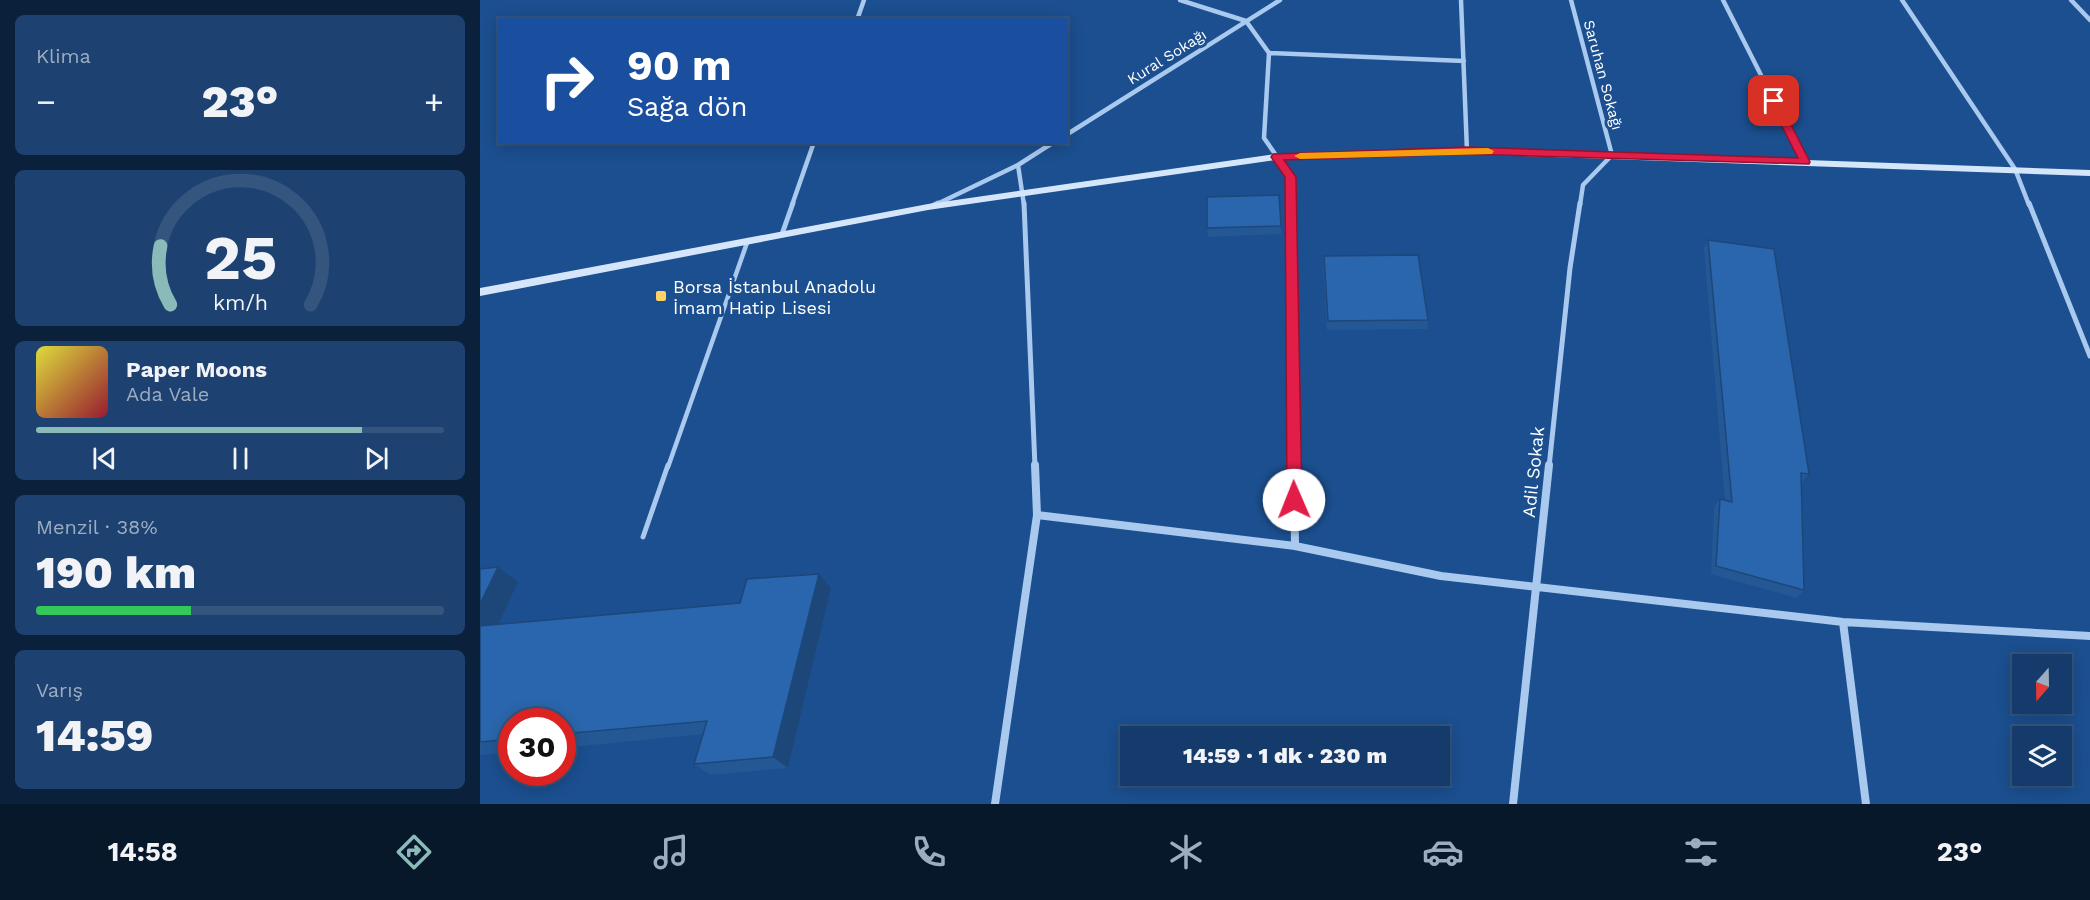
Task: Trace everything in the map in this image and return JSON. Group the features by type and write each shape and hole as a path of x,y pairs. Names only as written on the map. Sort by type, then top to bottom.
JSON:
{"street":[{"path":"858,18 864,0"},
{"path":"1180,0 1246,21 1269,53 1264,138 1291,177 1295,546"},
{"name":"Kural Sokağı","path":"1068,134 1280,0"},
{"path":"1461,0 1467,151"},
{"name":"Saruhan Sokağı","path":"1571,0 1612,155"},
{"path":"1723,0 1805,162"},
{"path":"1902,0 2015,169 2090,356"},
{"path":"2071,0 2090,20"},
{"path":"1269,53 1464,61"},
{"path":"782,234 813,144"},
{"path":"928,207 1018,165 1051,144"},
{"path":"480,291 928,207 1276,157 1467,151 2090,173"},
{"name":"Adil Sokak","path":"1513,804 1570,268 1583,185 1612,155"},
{"path":"995,804 1037,516 1024,193 1018,165"},
{"path":"1037,516 1295,546 1441,576 1843,622 2090,636"},
{"path":"1843,622 1866,804"}],"lane":[{"path":"643,537 748,240"}],"building":[{"path":"1279,195 1281,226 1207,228 1207,197"},
{"path":"1708,240 1774,249 1809,474 1801,473 1804,590 1716,566 1720,499 1732,502"},
{"path":"1418,255 1428,320 1328,321 1324,256"},
{"path":"498,567 480,604 480,569"},
{"path":"819,574 773,757 694,764 707,721 576,733 576,708 498,708 498,740 480,742 480,626 740,603 747,579"}],"slow traffic":[{"path":"1300,156 1488,151"}],"place":[{"name":"Borsa İstanbul Anadolu İmam Hatip Lisesi","path":"661,296"}],"route":[{"path":"1294,500 1291,177 1276,157 1467,151 1805,162 1774,101"}]}
